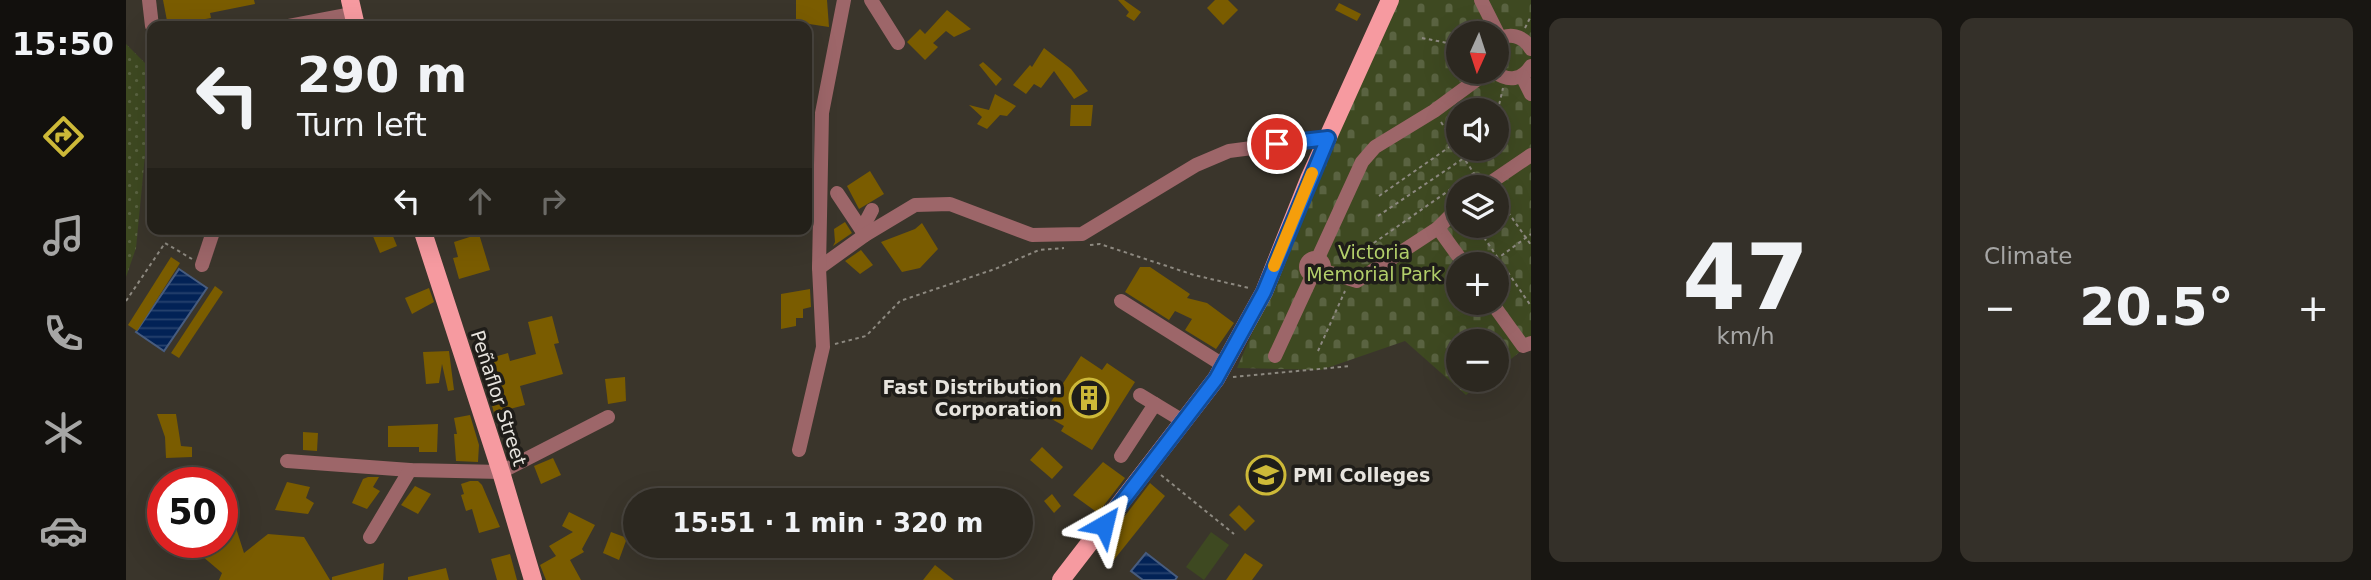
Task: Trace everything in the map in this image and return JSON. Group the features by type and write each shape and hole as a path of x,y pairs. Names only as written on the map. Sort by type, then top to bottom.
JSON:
{"main road":[{"path":"1061,580 1219,372 1264,292 1328,138 1390,0"},
{"name":"Peñaflor Street","path":"424,235 533,580"}],"street":[{"path":"149,0 151,21"},
{"path":"799,450 823,347 819,268 822,113 844,0"},
{"path":"871,0 898,43"},
{"path":"1481,0 1490,21"},
{"path":"314,21 353,13"},
{"path":"1509,38 1520,37 1531,49"},
{"path":"1526,71 1531,94"},
{"path":"1275,356 1318,269 1362,162 1375,147 1434,111 1471,84"},
{"path":"819,268 863,232 915,205 950,204 1032,234 1082,234 1196,165 1229,151 1328,138"},
{"path":"1497,175 1531,155"},
{"path":"837,193 863,232"},
{"path":"863,232 872,210"},
{"path":"1318,269 1357,281 1446,220"},
{"path":"1438,228 1455,252"},
{"path":"202,265 212,235"},
{"path":"1121,300 1219,372"},
{"path":"1501,315 1523,346 1531,343"},
{"path":"1140,395 1183,421"},
{"path":"1121,456 1155,404"},
{"path":"287,461 410,470 501,472 608,417"},
{"path":"370,537 410,470"}],"path":[{"path":"1422,38 1446,43"},
{"path":"1434,111 1446,129"},
{"path":"1379,196 1446,149"},
{"path":"1378,216 1460,161"},
{"path":"1367,247 1474,173 1466,161"},
{"path":"1509,214 1531,245"},
{"path":"1506,252 1531,234"},
{"path":"126,301 165,243 202,265"},
{"path":"1087,245 1100,244 1194,275 1218,278 1264,292"},
{"path":"823,347 866,336 900,301 995,269 1039,250 1075,246"},
{"path":"1509,274 1531,306"},
{"path":"1318,351 1350,281"},
{"path":"1219,372 1351,366"},
{"path":"1150,465 1216,523 1234,534"}],"green space":[{"name":"Victoria Memorial Park","path":"1397,0 1531,0 1531,343 1509,361 1509,329 1446,329 1446,377 1405,341 1321,370 1237,368"},
{"path":"126,44 147,65 147,135 136,248 126,277"},
{"path":"1211,532 1229,545 1204,580 1186,567"}],"water":[{"path":"179,269 207,288 164,351 136,332"},
{"path":"1146,553 1177,577 1175,580 1143,580 1131,571"}],"building":[{"path":"163,0 254,0 255,4 210,13 211,18 167,21"},
{"path":"796,0 827,0 829,27 812,24 812,21 796,21"},
{"path":"1118,0 1124,0 1141,12 1134,21 1126,16 1129,12"},
{"path":"1215,0 1228,0 1238,10 1223,25 1207,8"},
{"path":"1339,3 1361,14 1357,21 1335,10"},
{"path":"947,10 971,29 954,37 946,31 933,43 938,47 925,60 907,42 920,29 925,34"},
{"path":"1044,48 1071,69 1088,91 1074,99 1054,71 1041,88 1034,84 1026,94 1013,85 1030,65 1032,67"},
{"path":"983,62 1002,79 996,86 979,65"},
{"path":"995,94 1016,106 1007,116 1000,115 987,129 977,124 982,117 969,105 989,110"},
{"path":"1071,105 1093,105 1091,126 1070,126"},
{"path":"870,171 884,194 859,209 847,186"},
{"path":"845,222 852,233 833,246 834,229"},
{"path":"922,223 938,249 920,268 902,272 881,242 915,229"},
{"path":"372,235 392,235 397,246 380,253"},
{"path":"479,235 490,270 459,279 453,258 458,257 454,242"},
{"path":"861,250 873,265 860,274 845,261"},
{"path":"171,257 180,263 137,331 128,325"},
{"path":"1140,267 1150,267 1190,294 1187,298 1207,303 1234,323 1216,349 1185,330 1192,319 1175,311 1169,320 1125,292"},
{"path":"215,286 223,292 179,358 171,353"},
{"path":"429,288 434,302 412,314 405,298"},
{"path":"810,289 811,307 803,309 803,318 796,318 796,326 781,329 781,294"},
{"path":"552,316 559,343 554,344 563,374 520,386 525,405 494,413 480,361 508,353 510,361 536,354 528,322"},
{"path":"449,351 454,390 448,391 442,364 439,383 426,384 423,352"},
{"name":"Fast Distribution Corporation","path":"1081,356 1102,370 1107,363 1135,382 1092,450 1061,431 1064,426 1043,414"},
{"path":"625,377 626,401 608,404 605,379"},
{"path":"157,414 176,414 181,446 192,447 192,457 166,458 165,437"},
{"path":"470,415 479,445 478,462 456,461 454,434 457,434 454,418"},
{"path":"438,424 437,452 419,452 419,447 388,447 388,426"},
{"path":"303,432 318,433 317,451 303,450"},
{"path":"1042,447 1063,467 1052,479 1030,460"},
{"path":"553,458 561,475 541,484 534,466"},
{"path":"1103,462 1125,478 1098,513 1073,495"},
{"path":"379,477 373,487 380,491 367,509 352,503 363,479"},
{"path":"478,481 482,485 500,527 479,533 472,509 466,511 461,495 464,494 461,484"},
{"path":"287,482 310,487 306,498 314,503 308,514 275,510"},
{"path":"1150,483 1165,496 1113,561 1099,550"},
{"path":"415,486 431,494 418,514 401,505"},
{"path":"1052,494 1061,506 1054,513 1044,501"},
{"path":"1239,505 1255,521 1245,531 1229,515"},
{"path":"569,512 595,525 582,549 584,552 570,560 581,580 546,580 540,565 556,556 549,546 573,532 562,526"},
{"path":"611,532 623,536 619,560 603,553"},
{"path":"238,534 244,553 268,534 304,537 330,580 219,580 222,573 204,558 238,558"},
{"path":"1245,553 1263,565 1252,580 1226,580"},
{"path":"510,554 517,580 497,580 491,559"},
{"path":"384,563 383,580 332,580 332,577"},
{"path":"935,565 954,580 923,580"},
{"path":"446,568 449,580 408,580 408,577"}],"slow traffic":[{"path":"1274,266 1312,173"}],"place":[{"name":"Fast Distribution Corporation","path":"1089,398"},
{"name":"PMI Colleges","path":"1266,475"}],"route":[{"path":"1104,525 1216,379 1264,292 1328,138 1277,144"}]}
